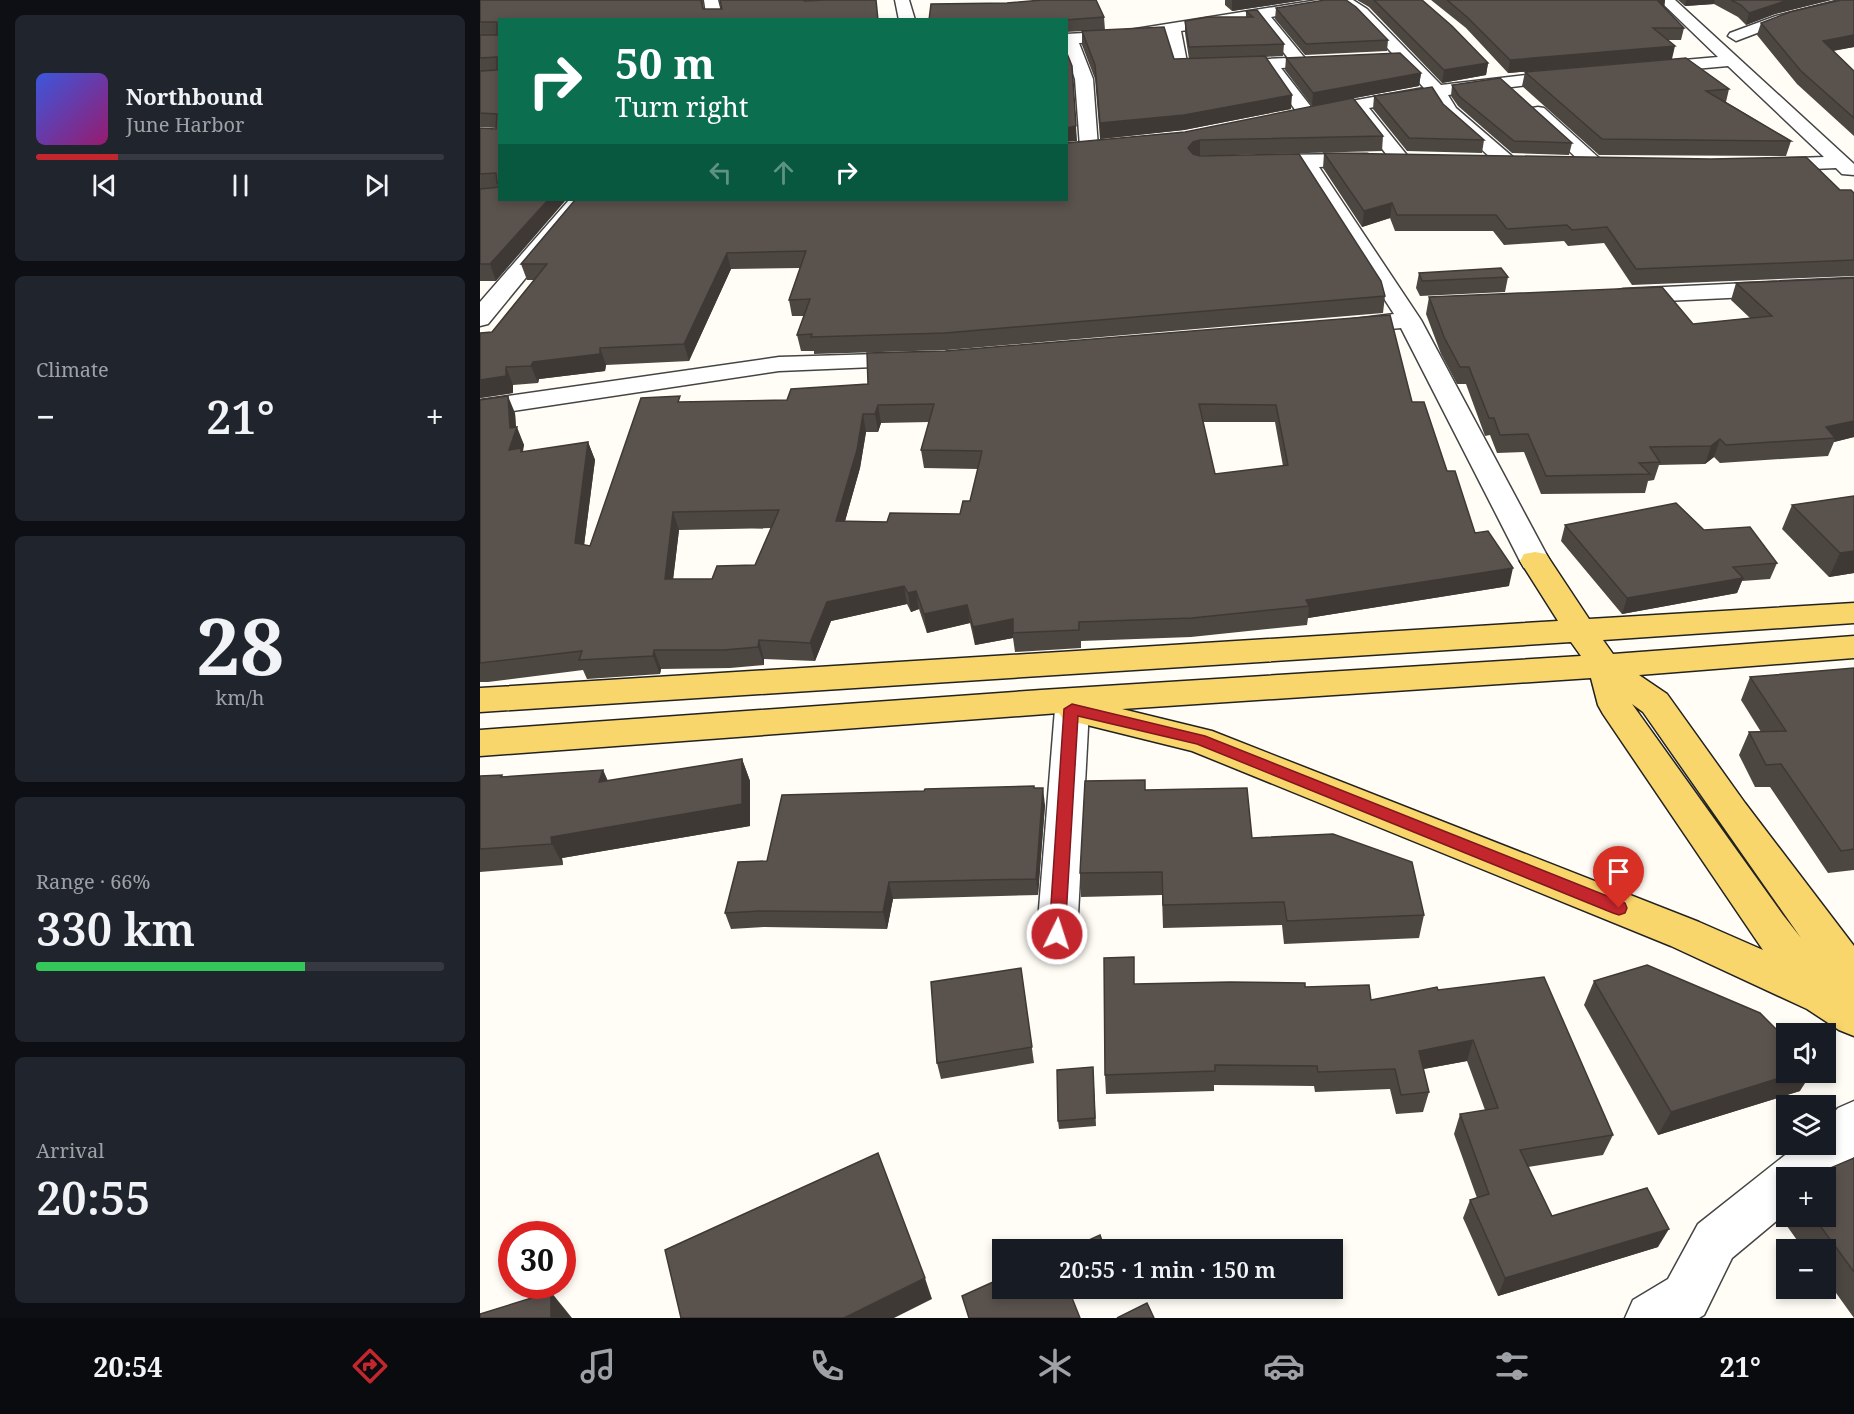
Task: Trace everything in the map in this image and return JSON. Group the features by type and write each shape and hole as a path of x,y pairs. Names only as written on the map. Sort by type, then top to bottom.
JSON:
{"main road":[{"path":"1535,561 1604,666 1615,705 1769,927 1822,996"},
{"path":"480,700 1198,653 1854,614"},
{"path":"480,743 1056,706 1854,647"},
{"path":"1604,666 1655,703 1732,813 1854,978"},
{"path":"1056,706 1200,740 1685,934 1822,996 1854,1017"}],"street":[{"path":"711,0 715,18"},
{"path":"902,0 906,18"},
{"path":"1068,39 1123,36 1345,0 1362,12 1406,57 1436,90 1449,111 1514,161 1477,161"},
{"path":"1666,0 1847,168"},
{"path":"1736,36 1781,19 1854,1"},
{"path":"1172,27 1180,67 1306,62 1260,13"},
{"path":"1720,23 1752,52"},
{"path":"1068,41 1084,79 1095,147 1068,150"},
{"path":"1383,58 1406,57"},
{"path":"1636,69 1730,61"},
{"path":"1269,63 1307,114"},
{"path":"1488,64 1523,99 1599,162 1568,162"},
{"path":"1284,119 1357,104 1503,80 1590,74"},
{"path":"1357,104 1400,159"},
{"path":"1240,161 1422,160"},
{"path":"1306,162 1411,311 1535,561"},
{"path":"1746,166 1847,168"},
{"path":"480,319 576,204 582,201"},
{"path":"1600,297 1854,285"},
{"path":"1329,328 1411,311"},
{"path":"480,408 779,364 936,359"},
{"path":"1056,706 1057,934"},
{"path":"1808,1167 1834,1146 1854,1123"},
{"path":"1651,1318 1686,1297 1715,1240 1776,1192"}],"building":[{"path":"480,0 701,0 703,9 722,9 720,0 876,0 878,18 498,18 498,183 496,173 480,174 480,128 496,129 497,114 480,113 480,71 497,70 497,57 480,58 480,35 497,35 497,22 480,22"},
{"path":"1042,0 1096,0 1104,17 1068,20 929,18 931,4"},
{"path":"1325,0 1346,0 1356,7 1388,40 1306,44 1276,8"},
{"path":"1374,0 1422,0 1452,26 1488,63 1444,70"},
{"path":"1447,0 1657,0 1684,28 1653,28 1675,46 1510,60"},
{"path":"1731,0 1788,0 1749,13 1741,5"},
{"path":"1841,0 1854,0 1854,35 1823,41 1854,71 1854,118 1801,71 1761,23 1790,12"},
{"path":"1257,10 1284,44 1189,47 1185,21 1208,17 1253,17 1246,11"},
{"path":"1164,27 1174,59 1265,56 1292,95 1184,115 1100,123 1095,65 1082,31"},
{"path":"1400,53 1421,73 1313,93 1286,58"},
{"path":"1068,56 1072,66 1076,126 1068,128"},
{"path":"1686,58 1729,89 1706,91 1791,141 1602,139 1525,72"},
{"path":"1500,78 1572,143 1514,141 1459,96 1452,85"},
{"path":"1432,87 1443,104 1484,140 1409,138 1374,96"},
{"path":"1353,98 1383,136 1200,140 1193,142 1188,148 1193,154 1200,156 1299,154 1381,281 1385,296 945,333 811,337 812,334 797,335 810,299 789,300 806,251 727,253 684,344 600,348 600,354 533,362 531,366 506,367 506,376 480,380 480,333 492,332 547,264 521,264 574,201 1068,201 1068,143 1185,132"},
{"path":"1324,153 1711,159 1806,157 1840,190 1851,190 1854,193 1854,260 1636,269 1607,227 1572,230 1567,225 1507,229 1496,215 1397,215 1392,203 1364,211"},
{"path":"498,187 498,201 547,201 490,264 480,264 480,189"},
{"path":"1501,268 1508,277 1422,281 1419,273"},
{"path":"1854,278 1854,421 1826,427 1835,438 1726,445 1720,439 1711,446 1650,447 1660,462 1639,463 1650,474 1546,476 1528,434 1500,435 1494,418 1489,418 1469,367 1460,367 1444,337 1429,297 1662,287 1693,324 1772,316 1736,283"},
{"path":"1390,315 1412,402 1424,402 1447,471 1455,471 1475,533 1488,531 1513,568 1306,600 1309,606 1192,618 1079,622 1079,630 1013,633 1013,619 973,627 967,605 924,614 916,591 908,593 904,586 827,602 810,643 759,640 758,647 724,650 654,650 653,656 579,660 582,651 480,663 480,400 508,396 510,428 517,427 509,450 521,448 521,452 588,442 575,543 590,546 641,398 680,396 678,402 787,400 791,389 868,384 867,353 945,351","holes":["934,404 921,450 982,451 970,501 963,501 960,514 890,513 887,522 836,521 857,450 863,414 875,414 878,405","1199,404 1276,405 1288,465 1215,474","779,510 755,565 717,566 712,579 665,579 673,512"]},
{"path":"1854,496 1854,551 1840,553 1792,505"},
{"path":"1676,503 1704,530 1750,527 1777,563 1733,567 1743,578 1627,598 1565,525"},
{"path":"1854,668 1854,849 1841,851 1781,764 1766,765 1749,732 1786,731 1750,677"},
{"path":"742,759 742,804 551,837 552,844 480,849 480,776 502,775 501,777 603,770 599,782"},
{"path":"1145,780 1145,790 1247,788 1252,838 1333,834 1412,862 1424,915 1287,921 1284,902 1163,905 1162,872 1080,873 1085,781"},
{"path":"1034,786 1034,788 1043,788 1036,879 889,882 883,912 725,913 738,862 767,861 782,795"},
{"path":"1134,957 1134,984 1230,982 1305,983 1305,987 1369,985 1371,1000 1437,987 1438,990 1544,977 1613,1135 1520,1150 1552,1216 1647,1188 1669,1229 1505,1278 1470,1200 1489,1194 1460,1114 1498,1108 1473,1040 1419,1051 1429,1092 1401,1095 1395,1069 1318,1072 1317,1066 1215,1065 1215,1071 1105,1075 1104,958"},
{"path":"1647,965 1760,1013 1776,1029 1776,1079 1671,1112 1594,981"},
{"path":"1021,968 1032,1047 937,1063 931,982"},
{"path":"1093,1067 1095,1118 1058,1121 1057,1070"},
{"path":"878,1153 925,1278 844,1318 681,1318 665,1250"},
{"path":"1854,1158 1854,1272 1836,1247 1836,1239 1830,1239 1821,1227 1836,1227 1836,1167 1833,1167"},
{"path":"992,1282 992,1299 1072,1299 1080,1318 969,1318 962,1296"},
{"path":"528,1299 551,1299 551,1318 480,1318 480,1314"},
{"path":"1147,1303 1154,1318 1117,1318"}],"route":[{"path":"1057,934 1072,709 1200,740 1619,908"}]}
